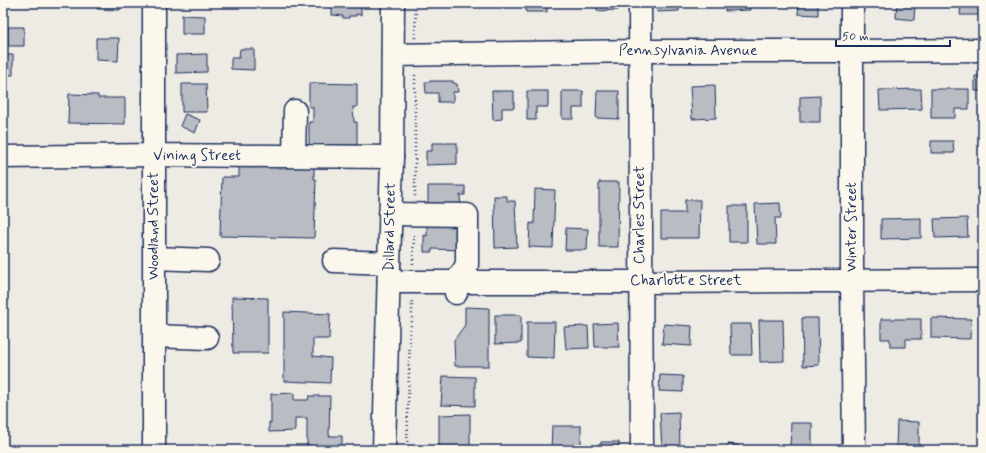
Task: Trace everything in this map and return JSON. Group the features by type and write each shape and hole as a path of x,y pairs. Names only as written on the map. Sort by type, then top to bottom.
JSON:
{"street":[{"name":"Woodland Street","path":"154,3 154,450"},
{"name":"Dillard Street","path":"384,450 392,157 392,3"},
{"name":"Charles Street","path":"640,3 642,450"},
{"name":"Winter Street","path":"852,3 852,280 854,450"},
{"name":"Pennsylvania Avenue","path":"393,55 640,51 983,50"},
{"path":"294,156 295,111"},
{"name":"Vining Street","path":"3,156 154,155 392,157"},
{"path":"390,214 467,215 467,265 456,289"},
{"path":"154,258 208,260"},
{"name":"Charlotte Street","path":"334,261 389,272 456,289 641,282 983,280"},
{"path":"154,336 207,338"}],"building":[{"path":"98,3 120,3 120,10 97,9"},
{"path":"332,3 361,3 361,15 356,14 356,16 343,18 343,16 332,15"},
{"path":"526,3 547,3 547,12 526,12"},
{"path":"597,3 618,3 618,10 597,11"},
{"path":"657,3 679,3 679,11 657,12"},
{"path":"725,3 749,3 750,10 725,11"},
{"path":"759,3 782,3 782,6 759,7"},
{"path":"799,3 818,3 818,15 798,14"},
{"path":"897,3 915,3 914,20 896,18"},
{"path":"961,3 983,3 983,15 960,15"},
{"path":"182,15 205,16 205,34 182,34"},
{"path":"8,27 24,27 24,46 8,46"},
{"path":"96,38 119,38 118,61 96,60"},
{"path":"240,49 254,49 254,70 231,69 231,58 239,58"},
{"path":"207,54 207,72 176,73 176,55"},
{"path":"3,55 13,55 13,75 3,75"},
{"path":"975,76 983,76 983,109 980,109 981,91 975,91"},
{"path":"453,81 453,83 457,84 458,92 453,92 453,102 438,102 438,93 426,93 425,82"},
{"path":"309,83 357,84 357,107 353,107 354,122 357,122 357,145 309,145 309,122 313,122 313,107 309,107"},
{"path":"182,84 206,84 207,112 182,112"},
{"path":"715,85 716,118 692,119 690,86"},
{"path":"921,89 922,109 880,110 879,90"},
{"path":"931,89 969,89 969,109 955,109 955,118 931,118"},
{"path":"492,91 514,91 514,108 502,108 502,119 493,120"},
{"path":"527,91 548,91 548,107 536,107 536,120 527,120"},
{"path":"562,91 583,91 583,108 573,108 573,119 562,119"},
{"path":"597,91 619,91 619,119 596,118"},
{"path":"69,94 98,95 98,98 125,98 125,124 68,123"},
{"path":"820,96 820,122 800,122 800,97"},
{"path":"185,114 200,120 195,133 180,126"},
{"path":"931,141 953,141 954,153 931,153"},
{"path":"432,143 457,143 457,164 426,165 426,151 432,151"},
{"path":"239,166 314,167 314,179 316,179 314,238 220,236 222,177 239,177"},
{"path":"599,182 619,182 618,247 599,247"},
{"path":"428,186 465,186 465,195 460,195 461,209 428,209"},
{"path":"535,189 555,190 553,248 529,247 530,223 534,224"},
{"path":"494,196 507,196 507,201 515,201 517,247 495,248"},
{"path":"685,200 700,200 699,238 661,238 661,213 685,213"},
{"path":"780,203 781,218 775,218 776,244 757,244 755,204"},
{"path":"729,206 747,206 747,242 729,242"},
{"path":"921,218 921,238 881,239 881,219"},
{"path":"967,218 968,237 935,238 934,219"},
{"path":"427,225 462,226 462,250 432,249 432,252 424,252 424,235 427,236"},
{"path":"566,228 588,229 587,250 565,250"},
{"path":"232,297 268,298 268,353 233,353"},
{"path":"465,307 489,308 489,366 455,366 454,340 465,325"},
{"path":"284,312 330,314 329,339 313,339 313,356 331,358 330,383 284,381"},
{"path":"495,315 521,315 521,343 495,344"},
{"path":"802,318 818,318 819,365 803,366"},
{"path":"931,318 971,319 970,339 931,338"},
{"path":"881,319 921,319 921,339 906,339 906,347 890,347 890,339 881,339"},
{"path":"759,320 783,320 784,361 760,362"},
{"path":"527,322 555,322 554,358 527,357"},
{"path":"618,323 619,347 595,347 594,324"},
{"path":"664,324 692,326 691,346 662,344"},
{"path":"730,324 751,324 752,355 731,355"},
{"path":"588,326 589,348 566,349 564,327"},
{"path":"660,375 683,376 683,392 659,391"},
{"path":"443,376 475,377 475,406 441,405"},
{"path":"294,393 294,400 308,400 309,396 330,396 329,436 342,436 342,450 307,448 307,418 295,418 295,431 269,432 269,422 271,423 271,394"},
{"path":"679,412 680,450 662,450 660,413"},
{"path":"470,414 470,450 439,450 439,415"},
{"path":"897,421 919,422 919,450 896,450"},
{"path":"791,423 812,423 812,450 790,450"},
{"path":"552,426 581,426 581,450 551,450"},
{"path":"601,442 619,442 619,450 601,450"},
{"path":"728,444 738,445 738,450 728,450"}]}
